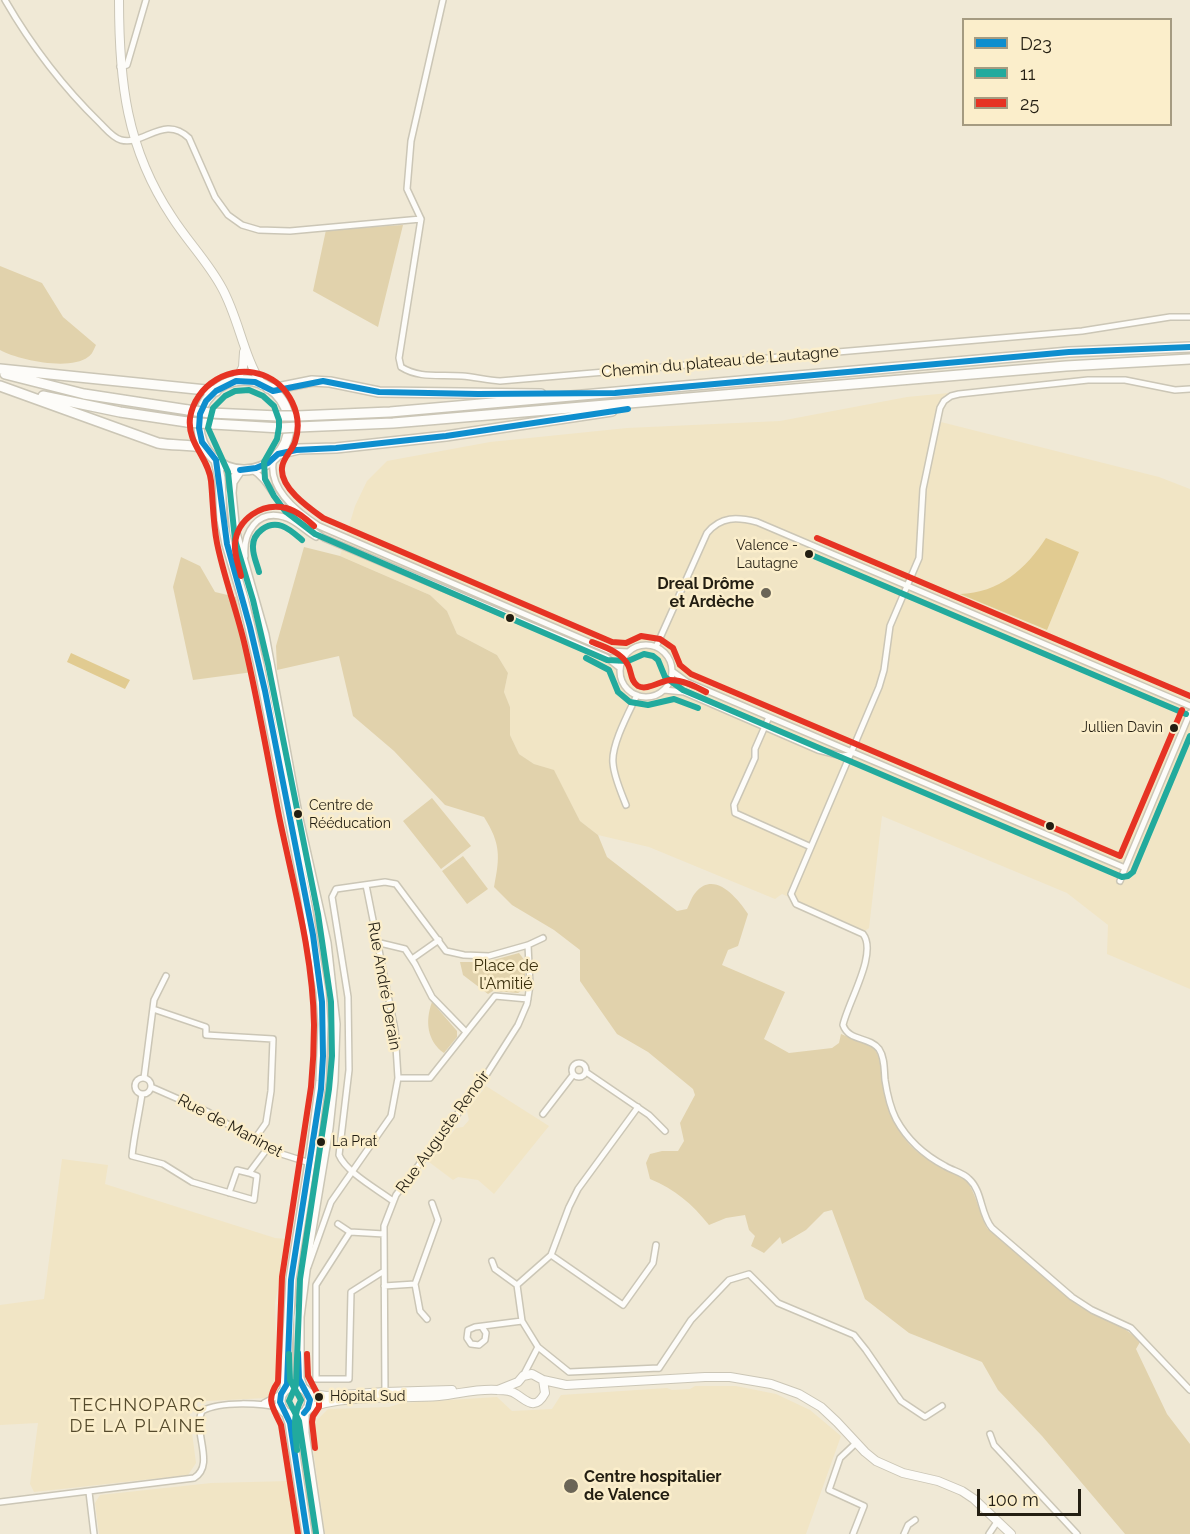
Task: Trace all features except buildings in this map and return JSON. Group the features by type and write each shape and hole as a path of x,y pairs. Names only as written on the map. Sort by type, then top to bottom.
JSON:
{"main road":[{"path":"119,0 120,67 134,139 158,194 172,219 222,288 237,322 244,347 268,388 285,407 288,422 286,439 276,456"},
{"path":"236,381 243,368 244,347"},
{"path":"0,370 84,394 188,410 297,416 390,412 1069,352 1190,347"},
{"path":"0,385 81,405 187,422 281,428 393,423 1076,365 1190,359"},
{"path":"0,370 216,391"},
{"path":"615,393 379,392 323,381 268,388 249,381 236,381 216,391 206,401 200,414 200,435 205,448 216,460 230,468 245,470 262,466 276,456 299,449 344,447 446,436 721,395"},
{"path":"0,385 158,443 205,448"},
{"path":"216,460 220,478 222,520 259,664 303,883 321,992 323,1024 321,1069 310,1163 291,1279 283,1391 284,1411 290,1423 307,1534"},
{"path":"245,470 231,487 233,518 241,560 264,635 295,804 326,943 335,1024 331,1105 303,1280 298,1340 299,1378 310,1404 306,1411 304,1433 319,1534"},
{"path":"498,1390 521,1379 539,1377 566,1385"},
{"path":"539,1377 545,1393"},
{"path":"283,1391 297,1386 326,1396 442,1395 462,1391 498,1390 518,1395 525,1402 533,1403 541,1400 545,1393 566,1385 730,1377 771,1384 799,1394 821,1407 876,1461 890,1468 938,1481 962,1491 1008,1533"},
{"path":"518,1395 521,1379"},
{"path":"284,1411 296,1416 329,1402 385,1395"}],"street":[{"path":"5,0 20,25 78,102 118,140 131,142 158,130 169,129 183,133 189,138 214,198 228,214 242,225 259,230 290,231 422,219 407,189 411,141 443,0"},
{"path":"120,67 127,65 146,0"},
{"name":"Chemin du plateau de Lautagne","path":"422,219 399,358 401,367 411,373 426,376 460,376 500,381 1082,332 1170,317 1190,317"},
{"path":"1190,389 1175,390 1125,380 1088,380 986,390 951,396 944,401 940,408 923,489 919,558 890,626 884,670 879,687 791,894 793,901 863,934 867,939 867,959 843,1025 845,1032 852,1037 871,1042 880,1051 890,1104 909,1139 928,1156 970,1180 975,1187 986,1221 992,1228 1072,1297 1092,1310 1131,1328 1190,1390"},
{"path":"253,594 244,544 250,528 266,517 285,517 308,533 606,657 620,668 624,684 637,695 654,696 664,690 672,671 670,659 657,647 642,645 628,652 610,651 319,526 289,504 274,477 272,466 276,456"},
{"path":"245,470 264,479 281,503 298,520 324,538"},
{"path":"657,647 704,538 715,524 728,518 742,518 757,522 1190,706"},
{"path":"620,668 628,652"},
{"path":"672,671 687,682 1125,868"},
{"path":"664,690 684,692 818,750 842,756 851,753"},
{"path":"626,805 615,773 613,758 616,745 637,695"},
{"path":"1120,881 1190,713"},
{"path":"769,717 755,749 755,758 734,805 735,813 811,847"},
{"path":"393,1201 352,1171 339,1155 349,1070 348,997 332,897 336,889 385,882 396,884 447,951 464,955 489,956 528,945 543,938"},
{"name":"Rue André Derain","path":"303,1280 331,1202 391,1116 398,1078 395,1030 366,885"},
{"path":"412,959 439,940"},
{"path":"376,942 405,949 432,997 466,1032"},
{"name":"Rue Auguste Renoir","path":"385,1395 384,1226 393,1201 481,1083 518,1025 528,999 530,985 528,945"},
{"path":"144,1078 154,1000 166,976"},
{"path":"398,1078 430,1078 495,996 528,999"},
{"path":"153,1009 206,1027 206,1035 273,1039 271,1091 266,1123 254,1140"},
{"path":"543,1114 573,1075 572,1068 575,1063 581,1062 586,1066 583,1076 573,1075"},
{"path":"586,1072 638,1107 665,1131"},
{"path":"144,1078 150,1081 151,1087 148,1092 142,1094 137,1091 135,1085 138,1080 144,1078"},
{"name":"Rue de Maninet","path":"151,1087 208,1112 267,1149 310,1163"},
{"path":"142,1094 132,1156 163,1164 192,1182 229,1193 254,1200 257,1176 237,1170 229,1193"},
{"path":"518,1285 551,1255 578,1189 638,1107"},
{"path":"249,1173 267,1149"},
{"path":"427,1319 420,1311 416,1284 438,1220 432,1203"},
{"path":"338,1224 350,1232 384,1234"},
{"path":"350,1232 316,1285 315,1379 349,1378 351,1292 384,1271"},
{"path":"551,1255 623,1305 653,1263 656,1245"},
{"path":"492,1261 495,1269 518,1285 522,1321 538,1347 569,1372 659,1368"},
{"path":"659,1368 691,1320 729,1280 749,1274 778,1303 854,1335 901,1401 925,1417 942,1406"},
{"path":"384,1286 416,1284"},
{"path":"482,1327 522,1321"},
{"path":"521,1379 538,1347"},
{"path":"533,1355 532,1366 539,1377"},
{"path":"659,1368 668,1379"},
{"path":"263,1404 283,1391"},
{"path":"0,1502 194,1478 200,1474 203,1466 199,1426 202,1411 215,1406 263,1404 284,1411"},
{"path":"990,1434 994,1445 1077,1534"},
{"path":"854,1534 864,1506 829,1490 840,1458 856,1443"},
{"path":"89,1492 94,1534"},
{"path":"904,1534 908,1525 915,1520"},
{"path":"989,1534 997,1522"}],"shaded area":[{"path":"949,393 941,399 933,420 1159,477 1190,489 1190,989 1107,954 1108,925 1067,893 882,816 869,928 865,931 782,894 775,899 649,847 598,835 580,821 554,771 534,764 519,754 510,735 510,707 504,692 508,673 497,655 457,634 447,611 430,595 340,556 355,506 367,481 387,461 490,442 627,428 780,421 907,397"},
{"path":"1046,538 1079,552 1047,630 960,594 987,589 1010,577 1030,560"},
{"path":"71,653 130,680 125,689 67,662"},
{"path":"486,1086 549,1126 494,1194 478,1180 458,1177 453,1180 429,1162 456,1128 463,1127 469,1120 467,1111"},
{"path":"62,1159 108,1165 105,1184 275,1238 287,1239 275,1303 277,1386 266,1398 188,1402 196,1463 188,1475 34,1492 30,1484 38,1423 0,1425 0,1305 44,1299"},
{"name":"Centre hospitalier de Valence","path":"695,1386 736,1386 776,1394 810,1410 841,1436 806,1534 325,1534 310,1427 328,1409 389,1407 402,1403 497,1397 512,1411 552,1409 561,1395 667,1388 690,1389"},
{"path":"291,1481 300,1534 99,1534 95,1503 100,1495 211,1483"}],"green space":[{"path":"403,225 378,327 313,291 326,230"},
{"path":"0,266 42,283 63,317 96,345 91,355 80,361 57,364 31,360 0,350"},
{"path":"304,547 340,556 430,595 447,611 457,634 497,655 508,673 504,692 510,707 510,735 519,754 534,764 554,770 580,821 598,835 607,857 677,911 687,909 696,892 703,886 711,884 725,889 748,914 738,946 728,950 722,965 785,992 764,1039 789,1053 832,1048 839,1043 841,1034 873,1047 880,1062 884,1091 891,1113 909,1144 925,1157 957,1173 968,1182 987,1228 1076,1304 1117,1325 1140,1342 1136,1349 1167,1414 1190,1444 1190,1534 1125,1534 1042,1436 998,1390 982,1362 909,1333 865,1299 832,1210 824,1212 806,1230 782,1244 780,1237 764,1253 751,1246 755,1236 749,1230 745,1215 726,1218 709,1225 683,1198 650,1179 646,1163 650,1154 678,1151 684,1141 680,1123 695,1095 693,1089 648,1052 617,1034 580,981 580,950 554,930 512,905 494,887 498,851 494,835 484,817 445,805 394,751 353,716 339,656 277,670 276,646"},
{"path":"181,557 200,566 215,592 236,597 253,672 193,680 173,587"},
{"path":"432,798 471,846 441,869 403,821"},
{"path":"463,856 488,889 467,904 442,871"},
{"name":"Place de l'Amitié","path":"519,953 525,961 525,988 518,993 493,991 488,994 463,975 460,962 486,962"},
{"path":"432,1002 457,1031 457,1037 444,1053 434,1043 429,1030"}],"transit line":[{"name":"D23","path":"216,460 202,442 199,428 200,414 206,401 216,391 236,381 255,382 273,391 323,381 379,392 615,393 1069,352 1190,347"},
{"name":"25","path":"298,1534 281,1425 271,1399 278,1382 282,1277 311,1087 314,1041 313,998 301,919 254,688 242,633 217,543 211,481 190,427 193,406 207,387 227,375 251,372 272,380 287,393 296,412 297,432 292,449 284,461 283,475 296,497 323,518 612,642 626,643 641,636 660,639 673,648 680,665 691,674 1120,856 1182,710"},
{"name":"11","path":"316,1533 299,1421 289,1401 296,1385 300,1279 329,1089 332,1056 331,1002 318,914 268,664 253,600 235,540 228,472 208,428 213,408 225,396 235,391 249,390 263,396 274,406 279,427 277,439 264,462 265,479 285,511 315,534 607,660 628,661 644,654 653,656 658,660 665,677 683,690 1122,877 1133,872 1190,736"},
{"name":"D23","path":"240,470 256,468 268,463 278,454 296,450 446,436 628,409"},
{"name":"D23","path":"216,460 227,544 265,691 313,935 322,1002 321,1089 291,1280 287,1384 281,1394 280,1402 290,1423 307,1534"},
{"name":"25","path":"241,576 235,544 240,527 252,514 268,508 286,508 298,513 314,526"},
{"name":"11","path":"259,572 254,557 253,543 262,529 271,525 282,526 302,540"},
{"name":"25","path":"817,538 1190,696"},
{"name":"11","path":"809,554 1186,714"},
{"name":"25","path":"592,642 612,650 625,660 632,679 638,686 645,687 675,680 706,692"},
{"name":"11","path":"586,658 609,670 618,692 630,702 648,705 674,699 698,708"},
{"name":"D23","path":"298,1353 299,1379 310,1400 304,1413"},
{"name":"11","path":"289,1354 290,1380 301,1400 295,1418 297,1450"},
{"name":"25","path":"307,1354 308,1376 319,1397 319,1407 312,1422 315,1448"}],"place":[{"name":"Valence - Lautagne","path":"809,554"},
{"name":"Dreal Drôme et Ardèche","path":"766,593"},
{"name":"Jullien Davin","path":"1174,728"},
{"name":"Centre de Rééducation","path":"298,814"},
{"name":"La Prat","path":"321,1142"},
{"name":"Hôpital Sud","path":"319,1397"},
{"name":"Centre hospitalier de Valence","path":"571,1486"}],"district":[{"name":"TECHNOPARC DE LA PLAINE","path":"138,1416"}]}
